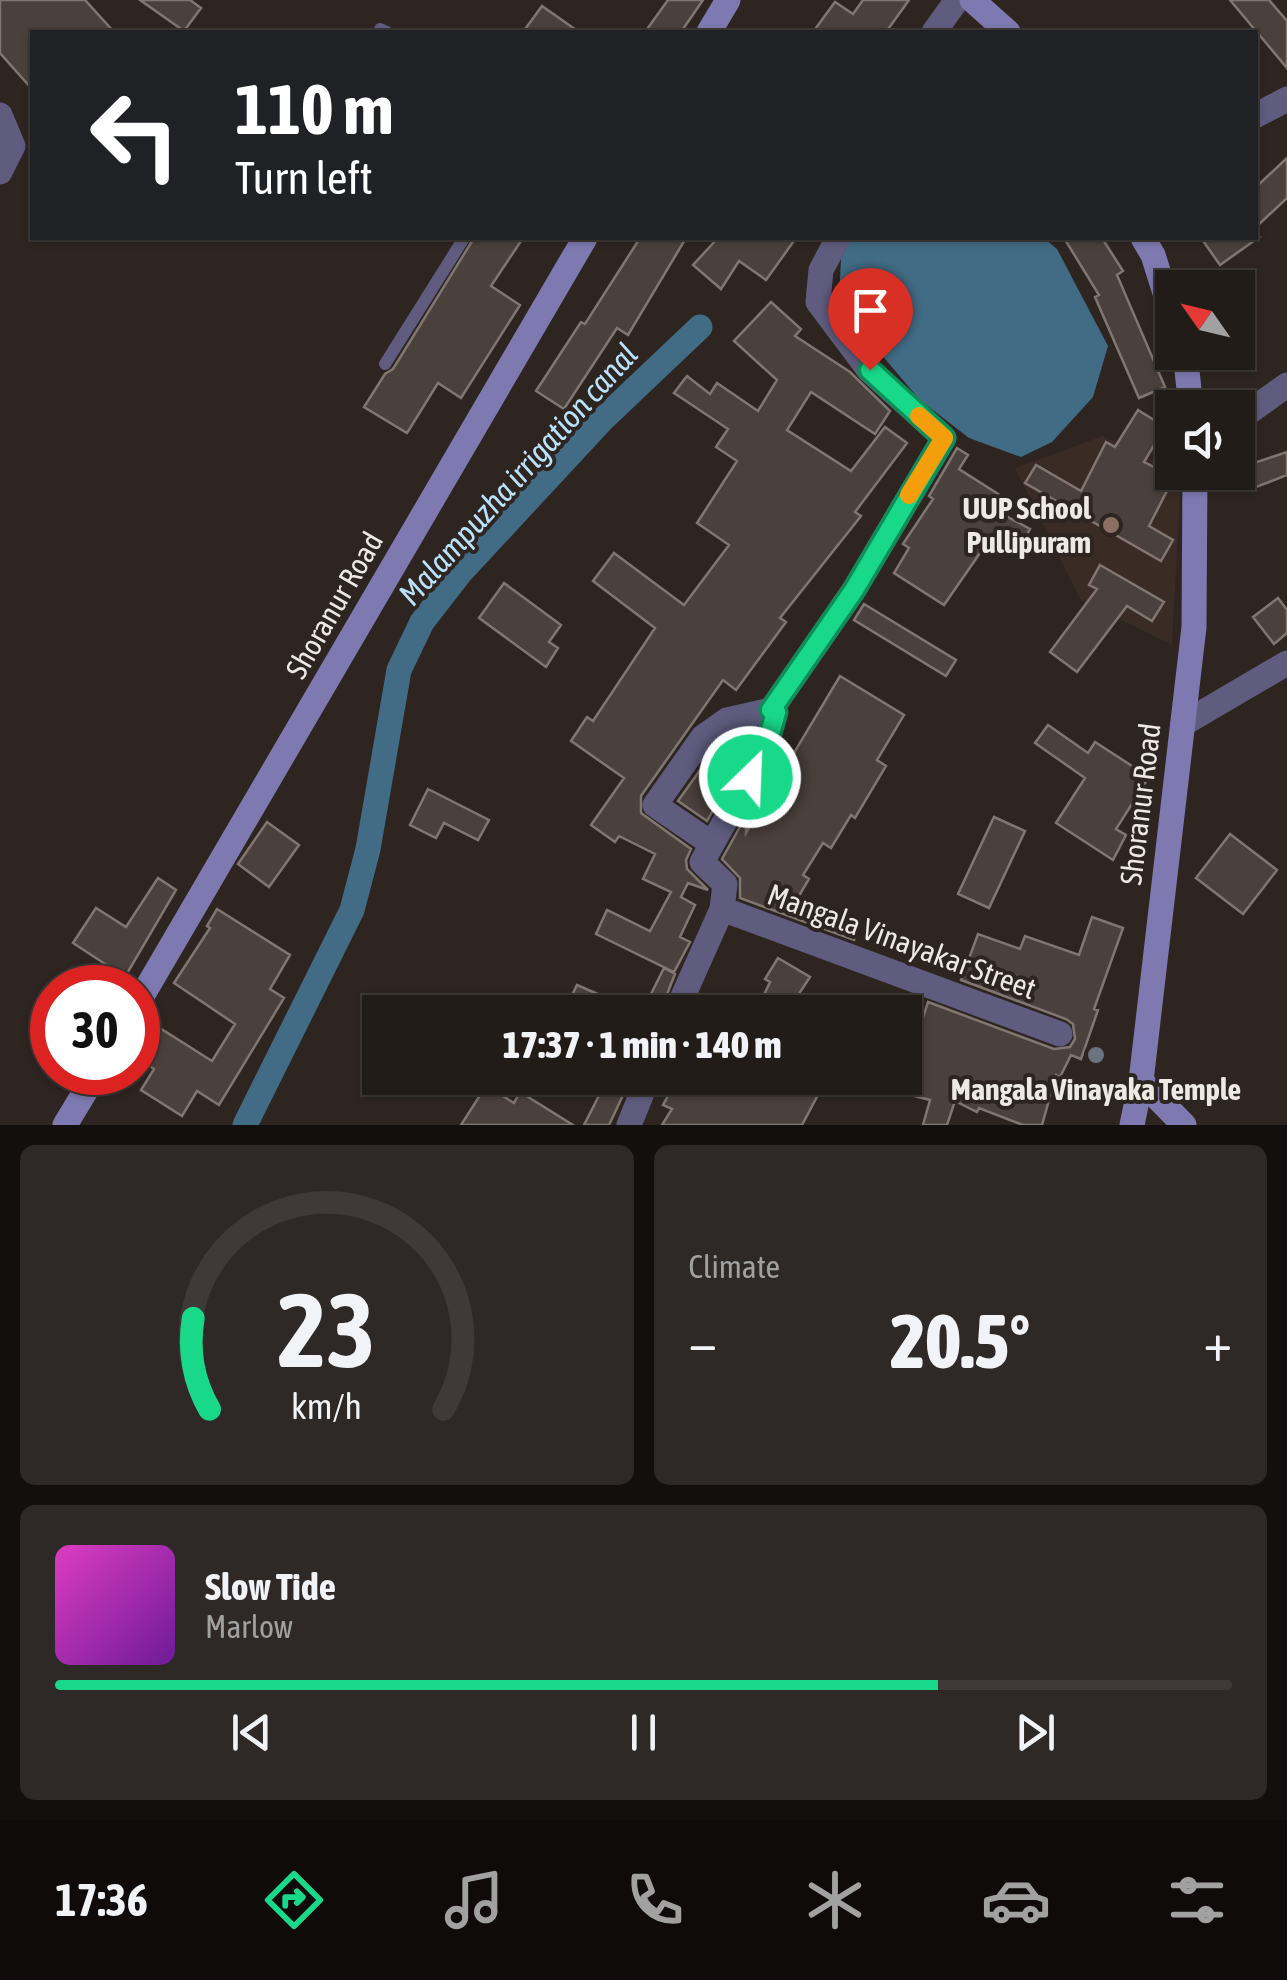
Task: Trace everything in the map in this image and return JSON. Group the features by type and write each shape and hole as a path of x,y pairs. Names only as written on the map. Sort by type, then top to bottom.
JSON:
{"main road":[{"path":"709,30 728,0"},
{"path":"972,0 1006,30"},
{"name":"Shoranur Road","path":"160,965 585,240"},
{"path":"1145,240 1158,270"},
{"name":"Shoranur Road","path":"1132,1125 1141,1081 1194,627 1195,490"},
{"path":"1141,1081 1184,1125"},
{"path":"64,1125 83,1095"}],"street":[{"path":"935,30 957,0"},
{"path":"1258,114 1287,100"},
{"path":"0,115 13,146 0,172"},
{"path":"771,710 854,590 944,438 870,370 818,302 821,270 837,240"},
{"path":"1255,408 1287,386"},
{"path":"1183,724 1287,662"},
{"path":"684,995 722,908 725,884 702,862 766,748 776,712 726,720 703,737 655,805 712,844"},
{"name":"Mangala Vinayakar Street","path":"722,908 1060,1034"},
{"path":"629,1125 641,1095"}],"lane":[{"path":"385,364 463,240"}],"shaded area":[{"name":"UUP School Pullipuram","path":"1103,436 1155,461 1155,490 1180,490 1172,645 1080,599 1015,468"}],"water":[{"path":"850,240 1046,240 1057,249 1108,346 1093,397 1052,442 1021,457 969,438 920,400 839,298 841,259"}],"building":[{"path":"0,0 85,0 112,30 30,30 30,87 0,53"},
{"path":"140,0 190,0 201,8 183,30"},
{"path":"668,0 703,0 682,30 646,30"},
{"path":"863,0 909,0 887,30 814,30 835,2 853,14"},
{"path":"1230,0 1269,0 1287,21 1287,68 1258,30"},
{"path":"542,6 576,30 524,30"},
{"path":"1287,158 1287,198 1258,225 1258,185"},
{"path":"473,240 522,240 491,286 520,305 461,398 438,383 407,433 364,407 385,374 393,369"},
{"path":"639,240 685,240 628,335 617,328 564,409 536,391 581,322 585,324"},
{"path":"716,240 795,240 766,280 739,261 721,289 693,265"},
{"path":"1065,240 1103,240 1123,271 1117,275 1165,387 1139,398 1095,297 1099,295"},
{"path":"1202,240 1255,240 1220,265"},
{"path":"771,302 801,329 795,336 850,372 890,411 875,434 811,392 787,430 851,471 885,427 907,443 855,512 861,516 780,618 786,622 736,690 723,680 641,796 641,813 691,849 687,869 708,890 688,883 681,897 695,905 680,937 690,942 674,972 596,934 607,910 650,931 671,892 643,879 655,854 619,836 615,842 591,825 624,778 571,741 587,717 593,721 655,628 593,581 614,553 684,605 729,545 697,523 737,461 716,447 728,429 674,393 687,376 710,394 717,383 758,411 777,380 734,341"},
{"path":"1138,410 1155,421 1155,444 1144,462 1155,468 1155,490 1167,490 1149,526 1173,540 1161,561 1025,483 1036,465 1081,491 1106,442 1115,447"},
{"path":"957,448 968,455 959,469 1014,504 1006,516 1030,529 1016,555 989,540 944,605 894,573 909,548 903,544 933,499 929,496"},
{"path":"1287,452 1287,475 1255,487 1255,463"},
{"path":"1100,565 1164,602 1152,621 1127,606 1077,672 1050,652 1097,589 1089,585"},
{"path":"504,583 561,625 549,642 558,648 546,667 479,618"},
{"path":"1278,598 1287,610 1287,633 1274,644 1253,617"},
{"path":"864,604 956,660 946,676 854,620"},
{"path":"840,676 904,715 877,760 886,766 855,818 851,815 831,848 823,843 803,875 809,879 796,901 859,927 854,940 740,898 740,878 722,859 746,816 746,833"},
{"path":"1048,725 1088,753 1095,742 1149,777 1116,829 1126,835 1113,860 1056,823 1085,778 1035,743"},
{"path":"751,731 751,742 707,821 678,801 715,749 734,735"},
{"path":"428,789 489,820 478,840 444,823 436,838 410,825"},
{"path":"994,817 1025,831 989,908 958,894"},
{"path":"267,822 299,845 269,887 238,864"},
{"path":"1230,834 1277,870 1243,914 1196,878"},
{"path":"158,878 176,890 132,965 107,965 73,943 96,908 126,927"},
{"path":"217,909 290,955 270,989 284,998 219,1105 197,1091 182,1116 149,1095 160,1095 160,1028 212,1061 235,1024 174,983 210,928 207,926"},
{"path":"1092,917 1123,928 1081,1059 1071,1055 1060,1077 1056,1075 1042,1125 1023,1125 979,1108 977,1112 955,1101 947,1125 923,1125 930,1100 911,1095 922,1095 922,1020 928,1002 1054,1049 1070,1047 1075,1039 1073,1024 1066,1019 961,980 978,934 1020,949 1025,936 1079,955"},
{"path":"778,958 810,977 798,995 764,995 770,982 765,979"},
{"path":"664,968 675,974 667,995 650,995"},
{"path":"577,985 600,995 572,995"},
{"path":"480,1095 501,1095 514,1103 518,1095 525,1095 573,1125 461,1125"},
{"path":"599,1095 623,1095 609,1125 584,1125"},
{"path":"669,1095 818,1095 802,1125 662,1125 672,1109 663,1105"}],"waterway":[{"name":"Malampuzha irrigation canal","path":"245,1125 352,910 368,849 399,670 422,622 460,573 602,420 700,327"}],"slow traffic":[{"path":"909,495 944,438 919,416"}],"place":[{"name":"UUP School Pullipuram","path":"1111,525"},
{"name":"Mangala Vinayaka Temple","path":"1096,1055"}],"route":[{"path":"750,777 766,748 776,712 771,710 854,590 944,438 870,370"}]}
